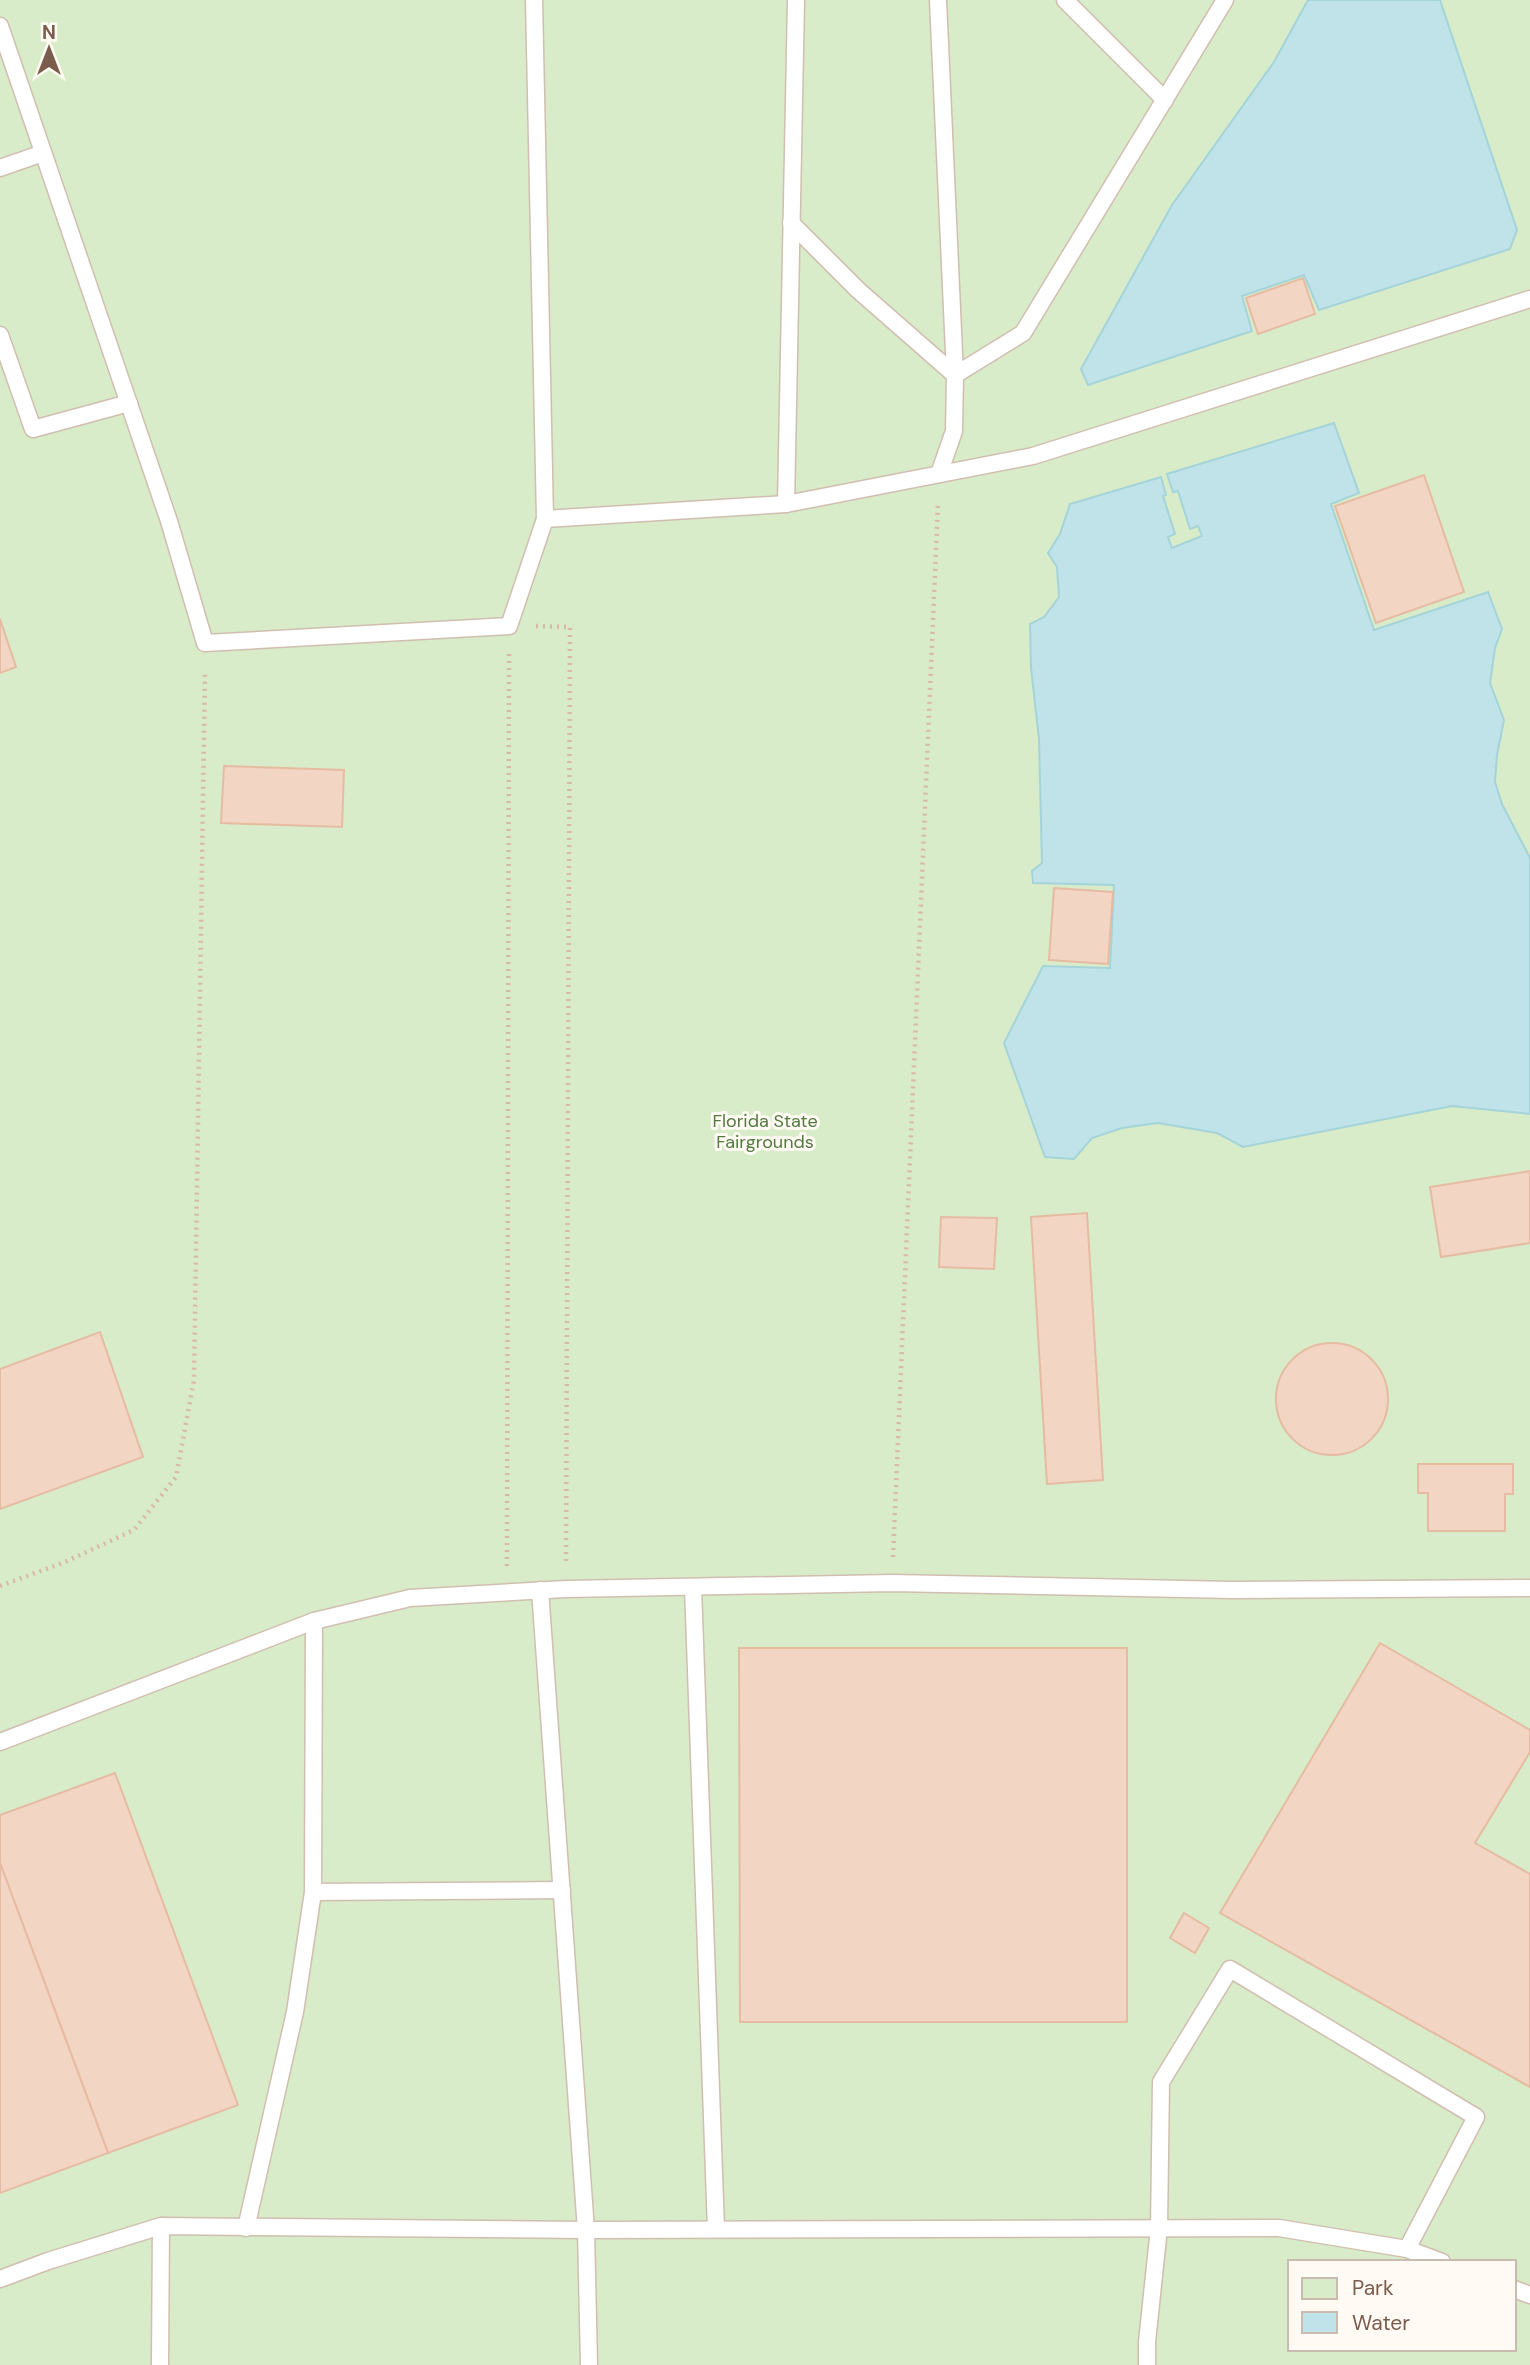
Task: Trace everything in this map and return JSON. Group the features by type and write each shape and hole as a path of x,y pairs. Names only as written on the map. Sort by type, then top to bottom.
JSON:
{"lane":[{"path":"0,26 169,521 205,643 509,626 545,519 534,0"},
{"path":"786,504 796,0"},
{"path":"939,0 955,375 954,431 939,474"},
{"path":"1065,0 1165,100"},
{"path":"955,375 1023,333 1226,0"},
{"path":"0,168 43,153"},
{"path":"792,223 858,290 955,375"},
{"path":"545,519 786,504 1033,456 1530,299"},
{"path":"0,335 33,429 129,403"},
{"path":"0,1742 314,1621 410,1598 566,1589 892,1583 1232,1590 1530,1588"},
{"path":"692,1587 716,2230"},
{"path":"540,1590 586,2230 589,2365"},
{"path":"246,2228 295,2012 313,1892 314,1621"},
{"path":"313,1892 562,1890"},
{"path":"1147,2365 1159,2228 1161,2082 1230,1969 1476,2117 1407,2249"},
{"path":"160,2365 161,2226"},
{"path":"0,2279 161,2226 586,2230 1279,2228 1407,2249 1436,2260"}],"path":[{"path":"892,1583 939,474"},
{"path":"507,1592 509,626 570,627 566,1589"},
{"path":"0,1586 65,1562 134,1530 176,1477 194,1380 205,643"}],"green space":[{"name":"Florida State Fairgrounds","path":"0,0 1530,0 1530,2365 0,2365"}],"water":[{"path":"1308,0 1440,0 1517,230 1510,249 1319,310 1304,275 1242,296 1252,331 1088,385 1081,369 1172,205 1274,62"},
{"path":"1334,423 1359,493 1331,504 1374,630 1488,592 1502,629 1495,648 1490,683 1504,720 1495,782 1502,804 1530,858 1530,1114 1452,1106 1243,1147 1217,1133 1158,1123 1122,1128 1092,1138 1074,1159 1045,1157 1004,1043 1043,966 1110,968 1114,885 1033,883 1032,871 1042,863 1039,739 1031,668 1030,624 1044,617 1059,597 1057,567 1048,553 1060,534 1070,504 1161,477 1166,495 1163,496 1175,534 1168,537 1172,548 1202,536 1198,526 1190,529 1178,491 1173,492 1167,474"}],"building":[{"path":"1303,278 1315,314 1258,334 1246,298"},
{"path":"1424,475 1464,592 1376,623 1335,506"},
{"path":"0,619 16,667 0,673"},
{"path":"224,766 344,770 342,827 221,823"},
{"path":"1054,888 1113,892 1108,964 1049,960"},
{"path":"1530,1171 1530,1243 1441,1257 1430,1187"},
{"path":"1087,1213 1103,1480 1047,1484 1031,1217"},
{"path":"941,1217 997,1218 994,1269 939,1267"},
{"path":"100,1332 143,1457 0,1509 0,1369"},
{"path":"1332,1343 1353,1347 1371,1360 1384,1378 1388,1399 1384,1420 1371,1438 1353,1451 1332,1455 1311,1451 1293,1438 1280,1420 1276,1399 1280,1378 1293,1360 1311,1347"},
{"path":"1418,1464 1513,1464 1513,1494 1505,1494 1505,1531 1428,1531 1428,1493 1418,1493"},
{"path":"1380,1643 1530,1730 1530,1752 1475,1843 1530,1874 1530,2087 1220,1913"},
{"path":"739,1648 1127,1648 1127,2022 740,2022"},
{"path":"115,1773 238,2105 108,2153 0,1863 0,1815"},
{"path":"0,1863 108,2153 0,2193"},
{"path":"1184,1913 1209,1928 1195,1953 1170,1938"}]}
